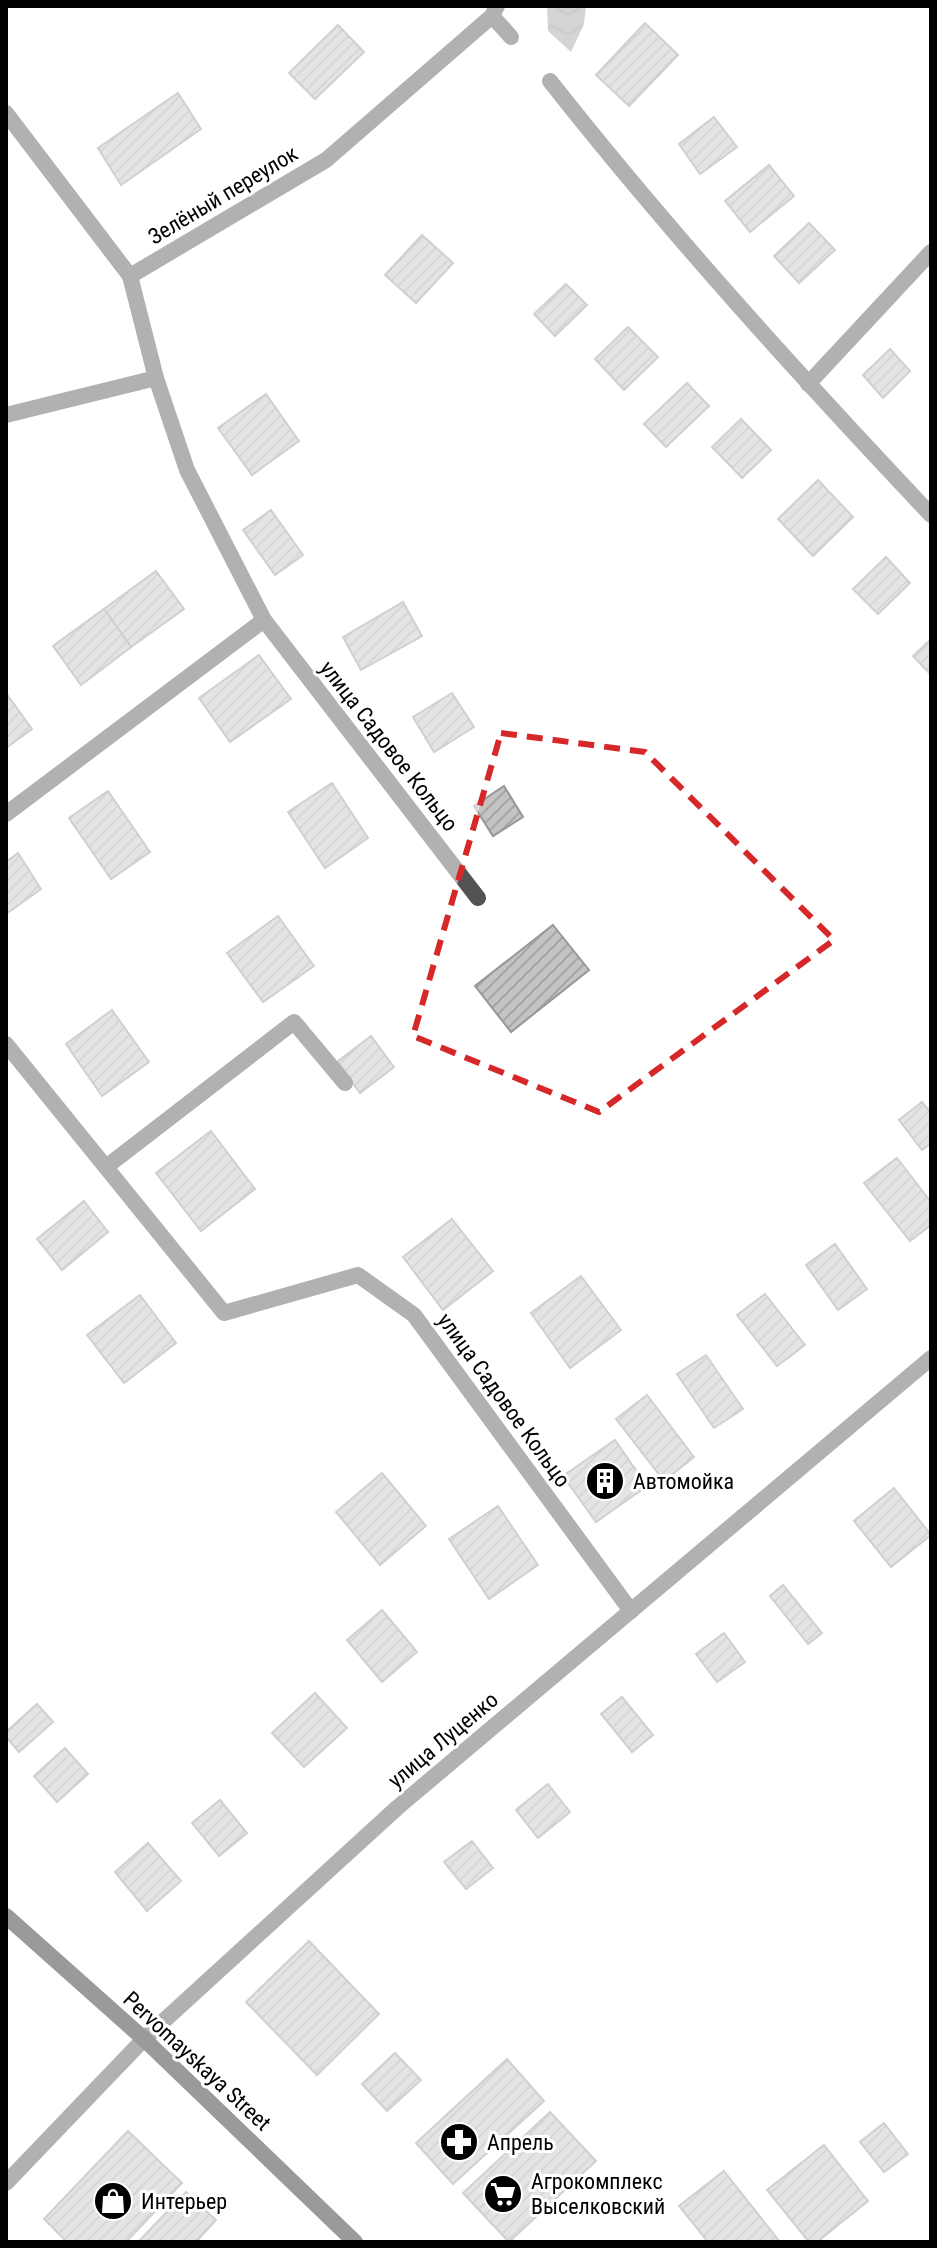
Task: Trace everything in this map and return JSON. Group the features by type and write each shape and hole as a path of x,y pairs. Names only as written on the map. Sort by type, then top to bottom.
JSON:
{"main road":[{"name":"Pervomayskaya Street","path":"6,1916 144,2039 355,2242"}],"street":[{"name":"Зелёный переулок","path":"130,276 326,160 494,11 511,37"},
{"path":"550,81 611,159 808,384 931,515"},
{"path":"6,113 130,276"},
{"path":"808,384 931,252"},
{"name":"улица Садовое Кольцо","path":"130,276 156,378 187,470 264,620 478,898"},
{"path":"6,415 156,378"},
{"path":"6,814 264,620"},
{"path":"106,1167 294,1022 345,1083"},
{"name":"улица Садовое Кольцо","path":"6,1044 224,1313 358,1275 414,1315 631,1611"},
{"name":"улица Луценко","path":"6,2183 144,2039 398,1807 931,1358"}],"highlighted area":[{"path":"501,733 645,752 834,940 599,1112 413,1036"}],"water":[{"path":"547,6 586,6 584,24 571,52 548,31"}],"building":[{"path":"645,23 678,55 629,106 596,75"},
{"path":"338,25 364,52 315,99 289,73"},
{"path":"178,93 201,129 121,185 98,148"},
{"path":"714,117 737,147 700,174 679,144"},
{"path":"769,165 794,196 750,232 725,201"},
{"path":"809,223 835,250 799,283 774,256"},
{"path":"422,235 453,263 416,303 385,275"},
{"path":"566,284 587,305 555,336 534,314"},
{"path":"628,327 658,357 624,390 595,359"},
{"path":"890,349 910,371 883,398 863,375"},
{"path":"687,383 709,406 666,447 644,424"},
{"path":"266,394 299,441 252,475 218,428"},
{"path":"741,419 771,450 742,478 712,447"},
{"path":"818,480 853,517 813,556 778,519"},
{"path":"271,510 303,555 275,575 243,530"},
{"path":"886,557 910,583 878,614 853,589"},
{"path":"156,571 184,609 131,647 104,609"},
{"path":"403,602 422,636 361,670 343,637"},
{"path":"104,609 131,647 81,685 53,646"},
{"path":"931,639 931,675 913,656"},
{"path":"259,655 291,699 230,742 199,698"},
{"path":"6,693 32,729 6,748"},
{"path":"452,693 474,727 434,752 413,717"},
{"path":"332,783 368,838 325,868 288,812"},
{"path":"504,786 523,817 493,836 474,806"},
{"path":"108,791 150,852 111,879 69,818"},
{"path":"18,853 41,889 6,914 6,862"},
{"path":"278,916 314,966 263,1002 227,953"},
{"path":"553,925 589,970 511,1032 475,986"},
{"path":"112,1010 149,1062 102,1096 66,1044"},
{"path":"371,1036 394,1067 360,1093 337,1062"},
{"path":"922,1102 931,1113 931,1143 922,1150 899,1120"},
{"path":"211,1131 255,1189 201,1231 156,1173"},
{"path":"897,1158 931,1202 931,1225 910,1241 864,1183"},
{"path":"84,1201 108,1232 62,1270 37,1239"},
{"path":"452,1219 493,1271 443,1310 403,1257"},
{"path":"835,1244 867,1289 838,1310 806,1265"},
{"path":"581,1276 621,1330 570,1368 531,1313"},
{"path":"765,1294 805,1345 777,1366 737,1315"},
{"path":"140,1295 176,1343 124,1383 87,1335"},
{"path":"706,1355 743,1409 714,1428 677,1374"},
{"path":"647,1395 694,1457 664,1481 616,1419"},
{"name":"Автомойка","path":"615,1440 647,1486 596,1522 563,1476"},
{"path":"382,1473 426,1526 380,1565 336,1512"},
{"path":"894,1488 931,1535 891,1567 854,1521"},
{"path":"498,1506 538,1565 489,1599 449,1539"},
{"path":"783,1585 822,1633 808,1644 770,1596"},
{"path":"382,1610 417,1652 382,1682 347,1640"},
{"path":"724,1633 745,1662 717,1682 696,1654"},
{"path":"315,1693 347,1728 304,1767 272,1733"},
{"path":"622,1697 653,1735 632,1752 601,1714"},
{"path":"37,1704 53,1722 19,1752 6,1737 6,1732"},
{"path":"65,1748 88,1774 57,1802 34,1776"},
{"path":"548,1784 570,1812 538,1838 516,1810"},
{"path":"220,1800 247,1833 219,1856 192,1823"},
{"path":"472,1841 493,1868 466,1889 444,1862"},
{"path":"148,1843 181,1881 147,1911 115,1872"},
{"path":"309,1941 379,2014 317,2075 246,2002"},
{"path":"395,2053 421,2080 387,2111 362,2084"},
{"path":"507,2059 544,2101 453,2184 416,2143"},
{"path":"550,2112 596,2161 509,2242 463,2193"},
{"path":"884,2123 908,2154 884,2172 860,2142"},
{"name":"Интерьер","path":"128,2131 182,2183 126,2242 67,2242 44,2219"},
{"path":"824,2145 868,2201 817,2242 809,2242 767,2190"},
{"path":"724,2171 780,2242 708,2242 679,2206"},
{"path":"186,2192 216,2220 196,2242 138,2242"}],"place":[{"name":"Автомойка","path":"605,1481"},
{"name":"Апрель","path":"459,2142"},
{"name":"Агрокомплекс Выселковский","path":"503,2194"},
{"name":"Интерьер","path":"113,2201"}]}
